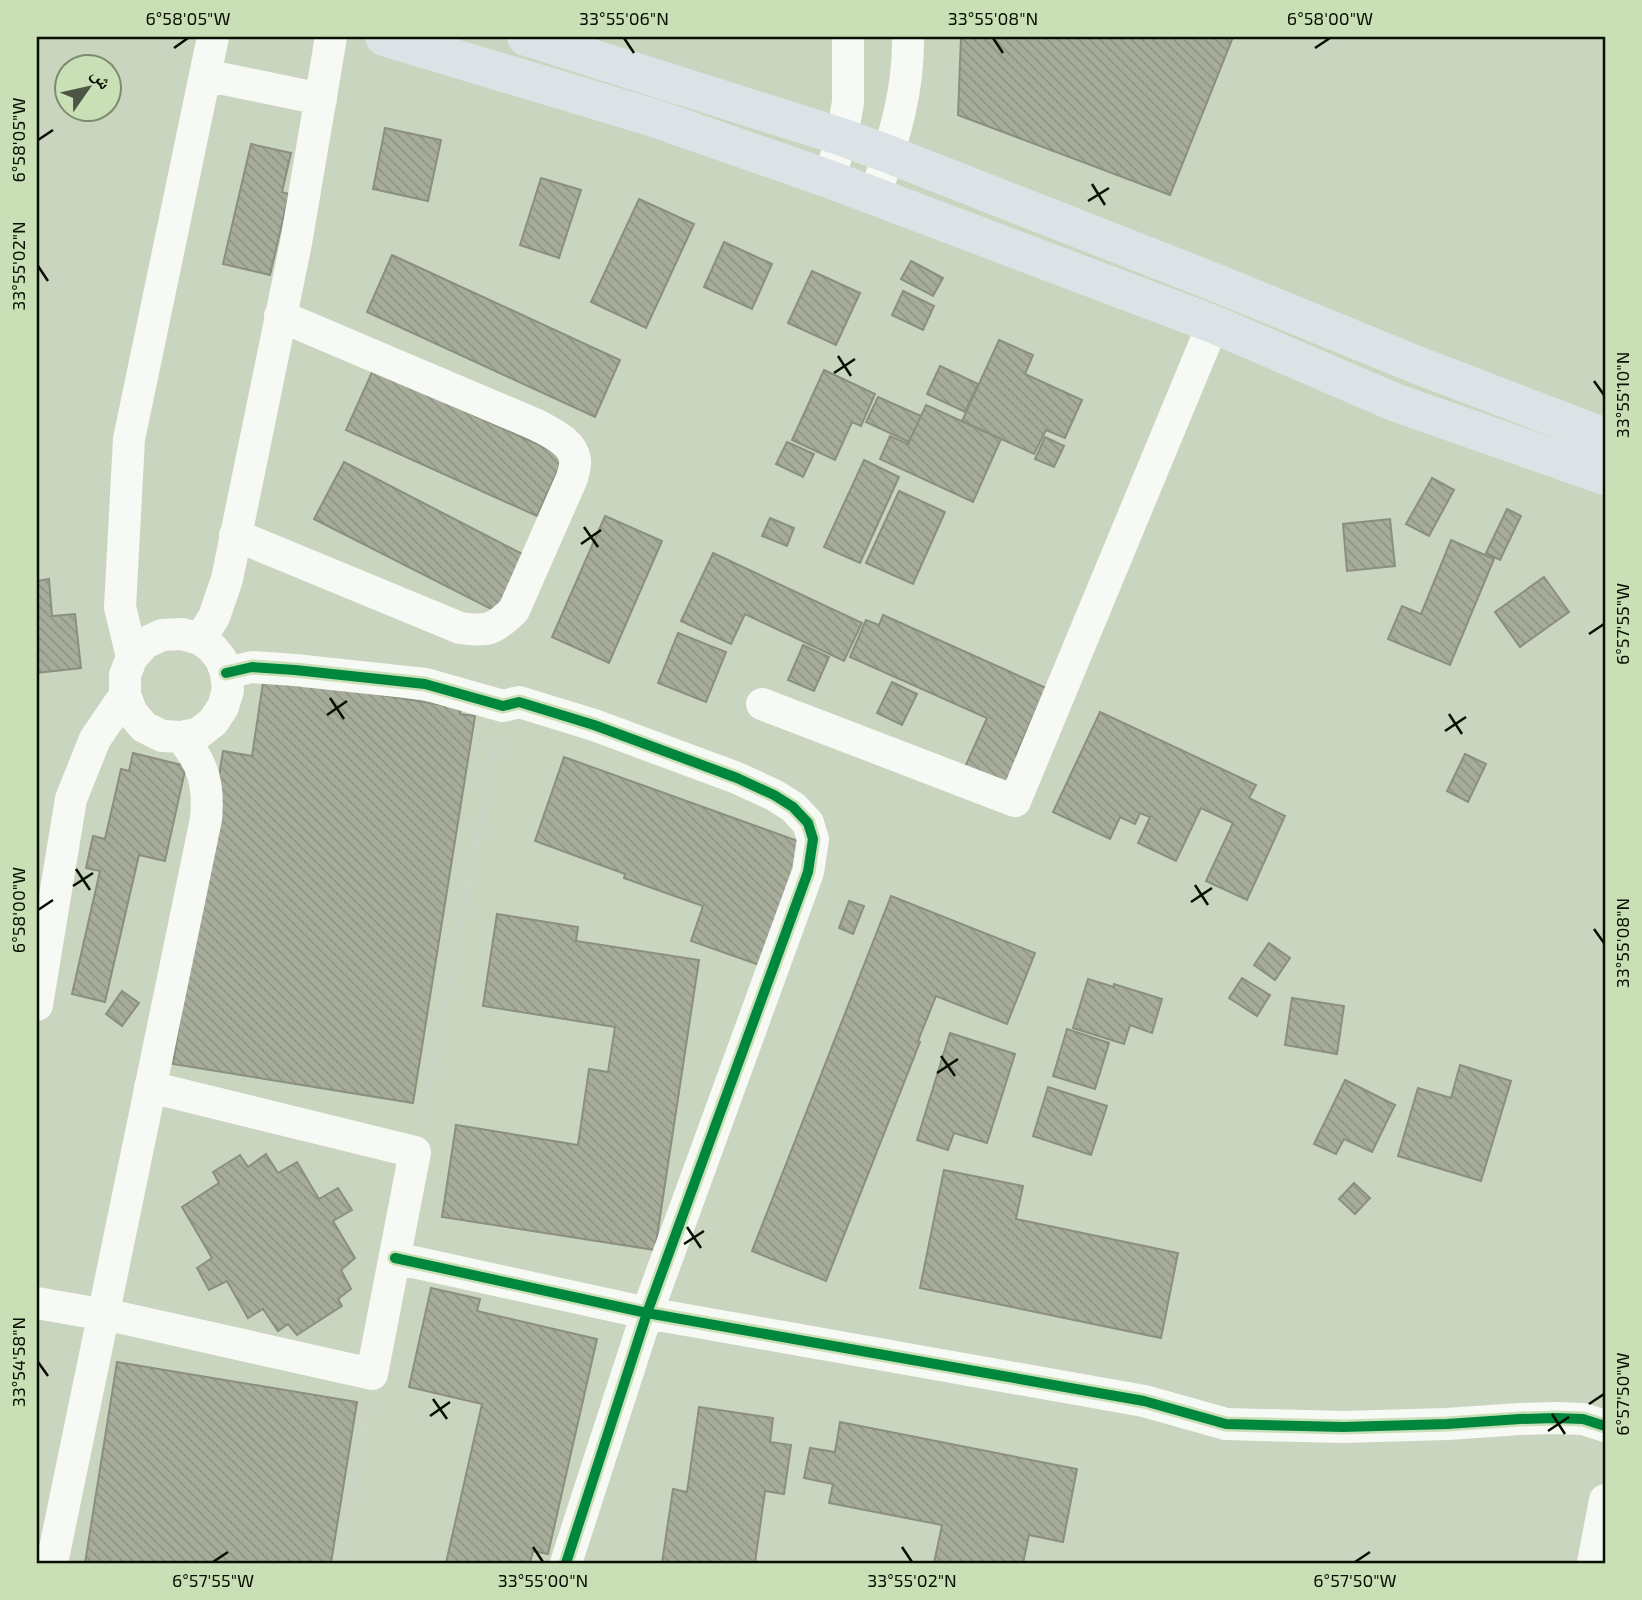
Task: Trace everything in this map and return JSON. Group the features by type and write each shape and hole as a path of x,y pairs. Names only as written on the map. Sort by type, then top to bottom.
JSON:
{"main road":[{"path":"384,37 654,118 829,179 1213,324 1394,402 1605,476"},
{"path":"526,37 888,154 1605,437"}],"street":[{"path":"132,657 120,607 129,439 213,37"},
{"path":"200,639 214,617 227,579 296,243 331,37"},
{"path":"829,179 842,137 848,102 848,37"},
{"path":"875,196 901,113 907,78 908,37"},
{"path":"205,75 321,99"},
{"path":"235,536 460,628 481,631 500,624 514,610 572,478 575,460 569,446 537,425 281,317"},
{"path":"762,705 1015,801 1213,324"},
{"path":"182,634 200,639 221,659 226,673 228,690 223,707 213,722 199,733 181,737 162,736 144,727 132,713 125,695 125,675 132,657 145,643 162,635 182,634"},
{"path":"226,673 252,667 425,684 503,706 519,702 594,725 737,778 793,807 808,823 813,839 808,872 647,1313 566,1563"},
{"path":"37,1005 71,799 95,739 125,695"},
{"path":"52,1563 206,819 208,800 205,780 199,761 181,737"},
{"path":"37,1303 372,1374 415,1152 150,1087"},
{"path":"395,1258 647,1313 1144,1401 1226,1424 1343,1427 1555,1418 1583,1419 1605,1426"},
{"path":"1594,1563 1605,1500"}],"path":[{"path":"415,1152 503,706"},
{"path":"339,1563 372,1374"}],"building":[{"path":"961,37 1233,37 1170,195 958,115"},
{"path":"385,128 441,140 428,201 373,189"},
{"path":"251,144 291,153 282,192 289,194 270,275 223,264"},
{"path":"541,178 581,190 559,258 520,245"},
{"path":"639,199 694,224 646,328 591,302"},
{"path":"724,242 772,264 752,309 704,287"},
{"path":"392,255 620,360 595,417 367,312"},
{"path":"911,261 943,278 933,296 901,279"},
{"path":"812,271 860,293 836,345 788,323"},
{"path":"903,291 934,306 923,330 892,315"},
{"path":"999,340 1033,355 1025,374 1082,400 1065,438 1046,430 1034,454 962,421"},
{"path":"940,366 978,384 965,412 927,394"},
{"path":"373,370 564,456 537,516 346,430"},
{"path":"824,370 875,394 861,426 852,422 835,460 792,440"},
{"path":"878,397 921,416 909,442 866,422"},
{"path":"926,405 1001,439 973,502 880,459 890,436 908,444"},
{"path":"1045,437 1064,446 1054,467 1035,459"},
{"path":"787,442 814,454 803,477 776,464"},
{"path":"864,460 899,477 860,563 824,547"},
{"path":"344,462 528,557 499,613 314,519"},
{"path":"1432,478 1454,490 1429,536 1406,524"},
{"path":"899,491 945,512 913,584 866,563"},
{"path":"1507,509 1521,516 1500,560 1486,553"},
{"path":"605,516 662,541 609,663 552,637"},
{"path":"770,518 794,528 787,546 762,536"},
{"path":"1390,519 1395,566 1347,571 1343,524"},
{"path":"1451,540 1494,559 1450,665 1388,639 1402,606 1421,614"},
{"path":"713,553 862,623 844,661 745,614 731,644 681,621"},
{"path":"1544,577 1569,612 1520,647 1495,612"},
{"path":"49,579 52,616 75,614 81,668 37,673 37,581"},
{"path":"883,615 1046,688 1016,755 1022,758 1009,787 965,767 987,718 850,657 866,620 879,625"},
{"path":"678,633 726,652 706,702 658,683"},
{"path":"803,645 829,657 814,691 788,680"},
{"path":"264,676 461,708 460,714 475,716 413,1103 173,1064 223,751 252,756"},
{"path":"892,682 917,694 902,725 877,713"},
{"path":"1100,712 1256,785 1249,798 1285,816 1247,900 1206,881 1233,823 1201,808 1176,861 1138,843 1150,817 1140,813 1135,824 1120,817 1110,839 1053,812"},
{"path":"133,753 186,766 165,861 139,855 105,1002 72,994 100,871 86,868 93,836 105,839 121,769 129,771"},
{"path":"1465,754 1486,764 1468,802 1447,791"},
{"path":"564,757 809,845 765,967 691,941 703,906 624,878 625,874 535,841"},
{"path":"891,896 1035,953 1007,1024 936,996 826,1281 752,1251"},
{"path":"849,901 864,906 853,934 839,928"},
{"path":"497,914 578,927 576,941 699,960 655,1250 442,1217 456,1125 578,1145 589,1069 608,1072 615,1027 483,1006"},
{"path":"1269,943 1290,958 1275,980 1254,965"},
{"path":"1242,978 1270,995 1257,1016 1229,998"},
{"path":"1088,979 1162,999 1152,1033 1130,1025 1124,1044 1073,1028"},
{"path":"122,991 139,1003 122,1026 106,1014"},
{"path":"1292,998 1344,1006 1337,1054 1285,1045"},
{"path":"1067,1029 1109,1043 1095,1089 1053,1076"},
{"path":"950,1033 1015,1054 987,1143 954,1133 948,1150 917,1140"},
{"path":"1460,1065 1511,1081 1481,1181 1398,1156 1418,1088 1451,1098"},
{"path":"1345,1080 1395,1105 1372,1152 1344,1139 1336,1154 1314,1144"},
{"path":"1048,1087 1107,1106 1091,1155 1033,1136"},
{"path":"266,1154 278,1173 297,1162 319,1199 338,1188 352,1210 333,1221 355,1258 341,1270 351,1289 338,1299 342,1306 297,1335 288,1324 278,1331 263,1309 248,1318 227,1281 209,1290 197,1268 212,1258 182,1207 219,1183 213,1172 240,1155 248,1167"},
{"path":"944,1170 1023,1186 1016,1219 1178,1253 1161,1338 920,1288"},
{"path":"1354,1183 1370,1198 1355,1214 1339,1199"},
{"path":"431,1288 480,1299 477,1311 597,1339 548,1554 533,1551 530,1563 446,1563 482,1404 409,1387"},
{"path":"117,1362 357,1402 331,1563 85,1563"},
{"path":"699,1407 773,1418 770,1442 791,1445 784,1494 765,1491 755,1563 662,1563 673,1489 687,1492"},
{"path":"840,1422 1077,1469 1063,1542 1029,1535 1023,1563 934,1563 942,1525 829,1503 833,1484 804,1478 810,1448 835,1452"}],"cycle path":[{"path":"226,673 252,667 295,670 425,684 503,706 519,702 594,725 737,778 793,807 808,823 813,839 808,872 647,1313 566,1563"},
{"path":"395,1258 647,1313 1144,1401 1226,1424 1343,1427 1555,1418 1583,1419 1605,1426"}]}
